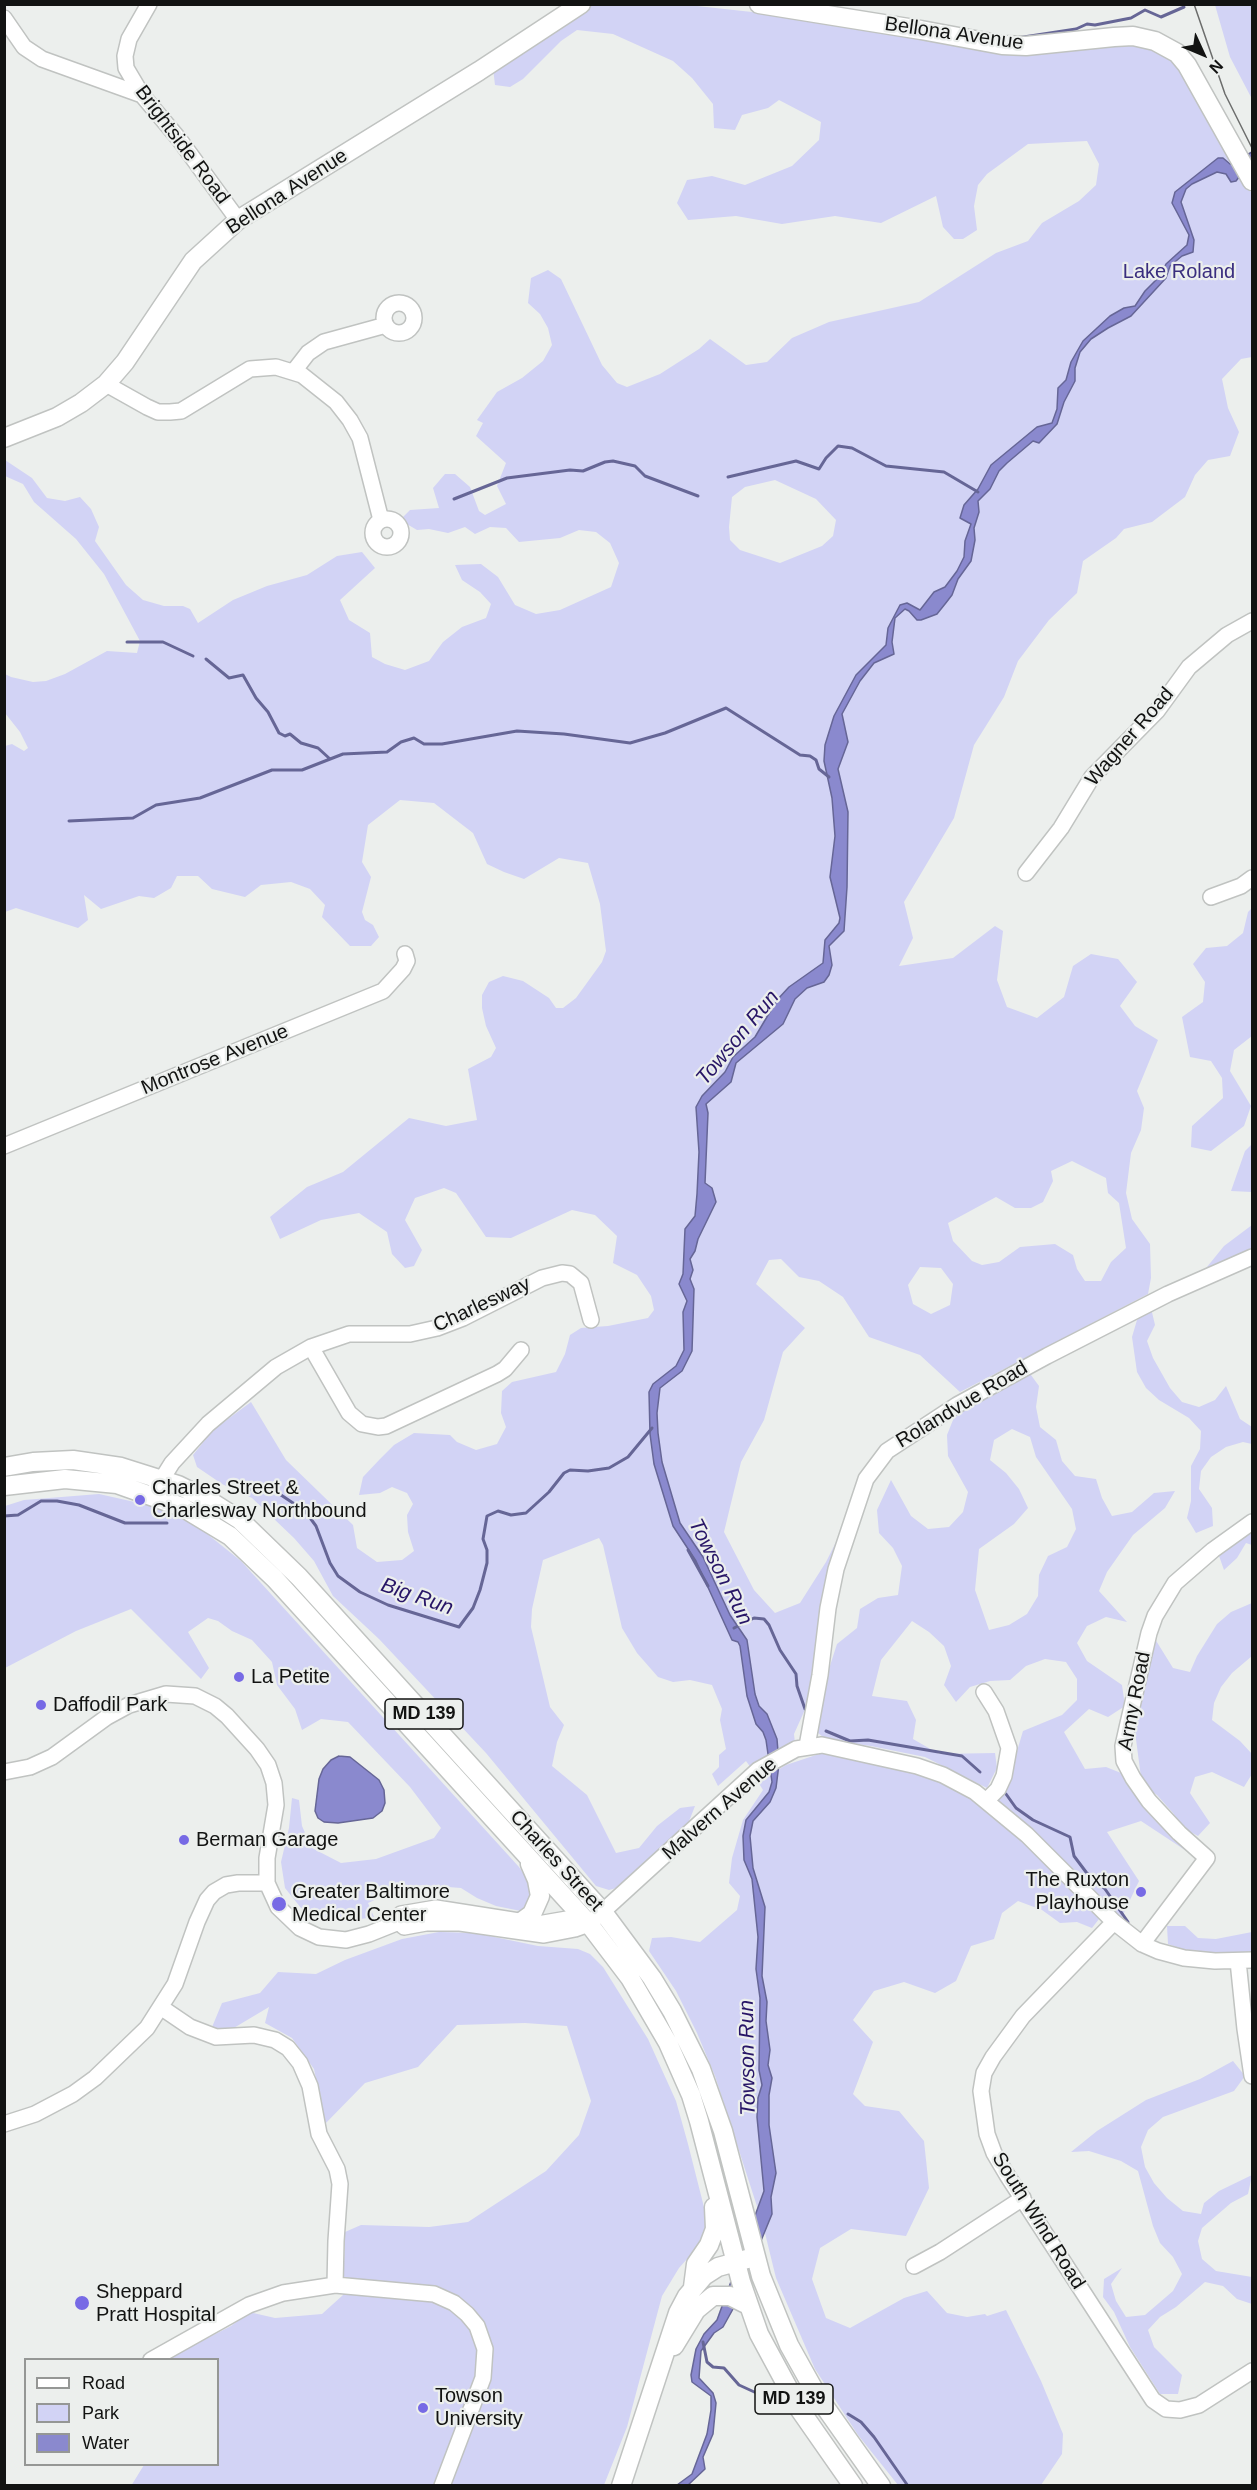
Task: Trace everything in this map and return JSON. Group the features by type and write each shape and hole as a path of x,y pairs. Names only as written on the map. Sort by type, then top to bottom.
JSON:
{"main road":[{"name":"Bellona Avenue","path":"4,438 57,417 106,384 125,363 193,261 238,220 479,71 580,4"},
{"name":"Bellona Avenue","path":"759,4 1002,45 1026,46 1133,36 1155,41 1177,53 1187,64 1252,181"},
{"name":"Charles Street","path":"4,1467 33,1462 73,1460 105,1463 160,1478 197,1494 229,1512 277,1553 596,1918 652,1978 672,2011 700,2069 723,2131 756,2257 775,2313 806,2378 881,2486"},
{"name":"Charles Street","path":"4,1486 39,1480 94,1481 117,1484 182,1507 215,1526 256,1559 525,1854 596,1918 668,2043 691,2095 735,2262 748,2305 769,2354 789,2392 815,2433 853,2486"},
{"path":"521,1922 532,1914 540,1896 537,1880 525,1854"},
{"path":"693,2287 696,2264 709,2245 715,2229 715,2184"},
{"path":"621,2486 678,2313 693,2287 718,2267 756,2257"},
{"path":"658,2370 696,2310 706,2301 720,2295 730,2296 748,2305"}],"street":[{"name":"Brightside Road","path":"149,4 129,39 125,56 126,68 141,95 179,140 238,220"},
{"path":"4,18 24,47 42,59 141,95"},
{"path":"294,371 308,353 324,342 386,325"},
{"path":"106,384 158,412 170,412 180,411 250,369 276,367 294,371 319,387 336,402 350,420 360,438 381,520"},
{"name":"Wagner Road","path":"1026,873 1061,828 1092,777 1156,711 1189,667 1227,635 1252,621"},
{"path":"1211,897 1241,886 1252,878"},
{"name":"Montrose Avenue","path":"4,1146 383,991 403,969 407,961 405,954"},
{"name":"Rolandvue Road","path":"807,1746 820,1675 832,1587 861,1491 879,1459 908,1435 1037,1361 1168,1294 1252,1257"},
{"name":"Charlesway","path":"152,1495 160,1478 195,1436 223,1410 276,1367 311,1347 335,1337 349,1334 410,1334 437,1328 463,1318 542,1278 562,1273 570,1274 582,1283 591,1320"},
{"path":"311,1347 349,1413 362,1424 378,1427 386,1426 497,1374 505,1369 521,1350"},
{"name":"Army Road","path":"1142,1944 1207,1858 1149,1801 1124,1761 1123,1746 1149,1633 1155,1616 1175,1583 1213,1550 1252,1522"},
{"path":"984,1692 996,1712 1009,1748 1004,1776 998,1788 987,1800"},
{"path":"4,1772 42,1762 64,1749 107,1717 143,1700 176,1694 202,1699 227,1716 260,1753 271,1774 276,1805 267,1858 267,1883 272,1897 284,1915 300,1928 319,1937 346,1940 399,1922"},
{"name":"Malvern Avenue","path":"596,1918 737,1789 774,1760 807,1746 829,1746 917,1766 954,1780 987,1800 1052,1857 1114,1922 1142,1944 1184,1958 1245,1961"},
{"path":"4,2124 48,2108 83,2087 136,2040 162,2008 178,1977 207,1900 214,1892 238,1882 267,1883"},
{"path":"399,1922 401,1914 436,1908 538,1924 567,1919 596,1918"},
{"path":"399,1922 404,1928 426,1923 460,1923 544,1935 575,1929 596,1918"},
{"name":"South Wind Road","path":"1114,1922 1023,2016 993,2056 984,2073 981,2091 987,2134 994,2153 1146,2392 1159,2405 1173,2410 1199,2405 1252,2371"},
{"path":"1245,1961 1245,2029 1252,2076"},
{"path":"162,2008 190,2026 216,2037 254,2035 275,2040 288,2048 300,2063 314,2099 319,2134 334,2161 340,2184 336,2284"},
{"path":"914,2266 1023,2198"},
{"path":"155,2358 249,2305 283,2293 336,2284 434,2294 454,2303 467,2314 477,2325 485,2349 483,2378 442,2486"}],"green space":[{"name":"Lake Roland","path":"590,5 688,5 816,19 939,40 1134,43 1152,47 1171,59 1180,70 1252,194 1252,357 1241,359 1222,379 1228,408 1239,432 1230,456 1208,460 1195,475 1185,497 1152,522 1124,529 1116,538 1083,561 1077,593 1049,620 1018,661 1004,697 974,745 954,818 904,902 913,938 899,966 953,958 995,926 1003,931 997,980 1007,1007 1037,1018 1064,997 1073,966 1091,954 1118,959 1137,982 1120,1006 1135,1026 1158,1040 1137,1091 1144,1108 1141,1130 1131,1153 1126,1193 1132,1219 1150,1244 1151,1278 1148,1294 960,1392 920,1355 869,1337 843,1297 819,1281 799,1277 781,1259 769,1260 756,1284 805,1328 783,1352 764,1420 741,1462 724,1532 754,1590 775,1613 800,1603 826,1562 841,1532 822,1598 821,1623 807,1705 794,1734 795,1743 792,1742 758,1761 751,1768 746,1761 718,1786 712,1774 719,1767 719,1755 726,1749 720,1720 722,1709 712,1685 690,1680 673,1682 658,1677 637,1653 622,1628 603,1545 599,1538 543,1560 532,1609 531,1627 550,1707 564,1725 557,1742 552,1766 587,1795 616,1853 639,1848 657,1826 680,1808 695,1806 688,1824 624,1886 609,1890 596,1886 486,1753 379,1639 333,1596 314,1561 294,1538 252,1498 222,1484 197,1467 193,1455 213,1430 251,1402 286,1460 353,1525 357,1548 377,1562 402,1560 414,1551 408,1532 407,1515 413,1504 407,1493 392,1487 380,1493 359,1495 363,1477 394,1445 414,1433 450,1435 457,1442 476,1450 497,1444 506,1427 501,1413 502,1391 512,1382 556,1372 565,1354 570,1335 581,1328 608,1326 648,1318 654,1310 651,1296 637,1275 613,1263 617,1236 595,1215 572,1210 511,1238 486,1237 456,1193 444,1188 415,1198 405,1220 422,1250 414,1266 405,1268 392,1254 387,1232 359,1213 321,1220 280,1239 270,1217 307,1187 343,1172 409,1118 446,1126 477,1120 468,1069 491,1057 496,1048 486,1026 482,1008 482,995 489,982 503,976 523,981 549,998 556,1008 563,1008 576,998 602,962 606,951 600,904 588,863 559,858 524,879 487,864 473,833 434,803 400,800 368,825 362,862 371,877 362,912 365,920 373,925 379,937 371,946 350,946 322,917 325,905 310,889 291,882 261,885 245,897 212,889 198,876 177,876 171,888 154,898 139,896 101,909 84,895 88,920 78,928 16,908 5,912 5,746 12,744 24,751 28,748 20,732 5,713 5,674 33,682 46,681 65,674 107,651 137,653 140,641 104,574 76,539 34,502 23,484 5,476 5,460 32,478 47,498 65,501 80,497 91,509 99,527 95,541 126,585 143,600 164,606 183,606 190,609 198,623 233,600 267,586 307,575 337,556 362,552 375,568 340,600 349,620 370,633 372,657 405,670 429,661 443,642 462,627 486,618 491,604 480,592 462,580 455,565 481,564 498,577 515,605 536,614 560,610 611,587 619,563 610,543 596,532 579,530 560,538 519,542 506,528 490,527 475,534 465,527 448,533 429,529 417,530 400,520 410,510 439,508 433,488 445,474 455,474 470,487 479,511 485,515 506,504 497,486 506,463 476,436 483,423 477,420 497,392 522,378 543,361 552,345 548,328 540,314 528,303 531,278 548,270 561,279 602,365 617,383 627,387 660,374 699,349 710,339 746,365 767,362 792,338 829,322 919,302 996,253 1028,241 1042,223 1079,201 1096,185 1099,164 1087,141 1028,144 987,174 978,185 974,206 977,230 963,239 954,239 943,227 936,196 881,223 835,216 782,224 736,216 688,220 677,203 687,180 712,176 745,185 792,166 819,140 821,122 779,100 768,108 742,115 735,130 714,128 713,104 692,78 673,61 613,34 577,30 561,41 523,79 510,87 495,85 493,68","holes":["775,480 816,499 836,520 833,536 822,546 780,563 740,550 730,540 729,527 732,497 745,487","1072,1161 1106,1178 1108,1193 1119,1203 1126,1248 1111,1262 1101,1281 1085,1281 1077,1269 1073,1255 1055,1244 1020,1247 999,1262 982,1265 972,1261 953,1241 948,1223 996,1197 1015,1208 1031,1208 1043,1202 1053,1181 1051,1171","920,1267 941,1268 953,1284 950,1305 931,1314 913,1304 908,1285"]},
{"path":"1215,5 1252,5 1252,99 1230,57"},
{"path":"1252,908 1252,1036 1234,1050 1230,1071 1251,1106 1244,1126 1211,1151 1191,1147 1192,1126 1223,1098 1222,1078 1211,1061 1190,1057 1182,1017 1203,1002 1205,982 1193,964 1206,948 1227,946 1243,933 1248,912"},
{"path":"1252,1144 1252,1192 1231,1191 1245,1151"},
{"path":"1252,1225 1252,1247 1235,1260 1198,1278 1224,1246"},
{"path":"1151,1308 1155,1325 1147,1341 1153,1358 1170,1388 1182,1402 1199,1407 1215,1400 1226,1386 1240,1419 1252,1427 1252,1444 1243,1442 1226,1447 1211,1457 1201,1471 1199,1489 1212,1508 1213,1526 1196,1533 1187,1518 1191,1501 1191,1466 1200,1449 1201,1431 1189,1418 1159,1400 1146,1388 1137,1372 1132,1337 1137,1320"},
{"path":"1028,1371 1039,1386 1036,1407 1040,1427 1056,1440 1062,1461 1075,1476 1096,1479 1102,1498 1112,1516 1132,1512 1154,1493 1175,1491 1165,1508 1133,1535 1107,1572 1099,1591 1127,1622 1106,1617 1087,1626 1077,1643 1087,1661 1122,1685 1125,1706 1108,1717 1089,1709 1064,1732 1085,1769 1106,1767 1126,1775 1146,1806 1188,1852 1141,1821 1107,1832 1139,1881 1121,1919 998,1801 1012,1768 1023,1731 1062,1715 1077,1700 1077,1679 1066,1662 1045,1659 1026,1666 1010,1680 990,1681 970,1687 956,1702 944,1685 951,1666 944,1646 912,1621 881,1660 872,1696 907,1701 916,1720 913,1739 939,1754 995,1753 997,1768 987,1788 925,1757 827,1740 818,1733 818,1703 837,1644 857,1628 860,1609 878,1598 898,1595 902,1566 893,1548 879,1533 877,1510 891,1480 911,1516 928,1529 949,1527 963,1512 968,1492 948,1456 947,1435 955,1415 989,1390","holes":["1012,1429 1030,1437 1036,1457 1072,1509 1076,1529 1067,1547 1048,1556 1039,1575 1038,1596 1027,1614 1009,1625 989,1630 975,1590 979,1549 1014,1524 1028,1508 1019,1489 1006,1473 990,1460 994,1440"]},
{"path":"99,1494 148,1505 196,1525 241,1561 519,1867 531,1884 533,1893 530,1905 521,1911 496,1906 461,1888 422,1885 394,1891 368,1903 374,1917 347,1921 328,1919 301,1908 285,1888 281,1862 289,1828 292,1798 299,1800 302,1826 312,1848 341,1863 376,1859 434,1838 441,1828 410,1787 348,1722 321,1719 302,1730 295,1709 277,1685 272,1662 252,1640 232,1631 218,1621 208,1618 188,1632 209,1668 201,1679 131,1609 76,1631 5,1668 5,1506 24,1500"},
{"path":"1252,1529 1252,1545 1246,1543 1237,1558 1224,1570 1218,1553"},
{"path":"1252,1603 1252,1656 1232,1673 1221,1687 1214,1703 1212,1720 1240,1741 1252,1754 1252,1774 1244,1787 1212,1772 1195,1777 1190,1793 1210,1823 1198,1836 1183,1828 1157,1795 1142,1785 1134,1724 1155,1639 1173,1668 1190,1672 1217,1624 1231,1612"},
{"path":"822,1753 856,1756 942,1779 980,1802 1014,1829 1099,1919 1092,1928 1077,1922 1060,1923 1042,1910 1018,1901 1002,1913 994,1939 971,1946 956,1981 935,1993 904,1982 874,1991 853,2020 873,2042 853,2094 865,2106 899,2111 924,2141 929,2188 906,2236 851,2229 820,2248 812,2279 826,2318 850,2328 904,2298 927,2291 947,2313 967,2317 985,2314 987,2316 1006,2310 1041,2381 1063,2434 1062,2454 1041,2485 898,2485 858,2435 815,2369 776,2278 763,2225 715,2076 676,1991 649,1951 652,1938 671,1937 700,1942 737,1910 740,1896 729,1883 732,1858 743,1820 763,1790 758,1782 786,1765"},
{"path":"1167,1926 1185,1926 1198,1938 1216,1939 1252,1932 1252,1953 1201,1956 1168,1944"},
{"path":"439,1932 475,1933 538,1946 578,1949 590,1954 603,1967 648,2039 676,2101 706,2215 705,2230 695,2250 679,2268 662,2296 627,2427 604,2485 131,2486 143,2466 219,2466 219,2358 169,2358 231,2326 249,2312 275,2318 322,2314 343,2295 345,2232 361,2225 429,2227 468,2222 546,2171 579,2135 591,2101 567,2026 525,2023 457,2025 418,2067 365,2083 325,2124 314,2069 292,2038 265,2023 269,2007 222,2035 210,2032 222,2003 260,1993 278,1972 316,1974 345,1960 402,1939"},
{"path":"1233,2061 1245,2076 1234,2091 1163,2117 1148,2130 1141,2147 1145,2167 1154,2183 1183,2211 1201,2214 1204,2203 1219,2191 1252,2175 1248,2194 1231,2203 1202,2228 1198,2241 1202,2259 1216,2271 1252,2277 1252,2304 1237,2299 1223,2286 1205,2282 1176,2307 1160,2317 1148,2330 1154,2347 1182,2375 1178,2394 1160,2394 1130,2347 1114,2312 1103,2297 1104,2279 1122,2268 1111,2284 1116,2301 1126,2317 1145,2315 1173,2291 1182,2274 1173,2257 1160,2243 1138,2171 1121,2161 1089,2151 1071,2152 1097,2131 1146,2100 1200,2079"}],"water":[{"name":"Towson Run","path":"1252,152 1252,160 1235,170 1239,177 1236,181 1231,182 1226,174 1217,172 1186,189 1181,202 1194,240 1193,252 1182,256 1170,266 1166,278 1131,316 1091,339 1080,352 1075,368 1075,381 1064,402 1057,424 1039,443 1033,441 1007,463 999,471 990,489 978,501 979,512 974,528 975,540 971,561 958,579 952,595 937,614 917,620 905,609 895,618 892,642 894,654 874,663 860,681 842,714 848,742 838,769 848,812 847,887 844,931 829,946 832,965 829,975 824,982 807,988 795,999 783,1024 736,1063 731,1082 706,1104 708,1113 705,1183 712,1188 716,1202 690,1259 693,1270 690,1279 694,1289 692,1351 682,1371 660,1388 657,1413 658,1433 662,1462 680,1523 703,1557 730,1615 747,1640 755,1694 759,1706 767,1714 777,1739 779,1764 776,1788 770,1802 753,1821 750,1836 753,1868 765,1907 762,1976 767,2002 766,2021 770,2050 768,2065 772,2078 769,2095 769,2125 776,2173 771,2197 772,2214 733,2309 723,2327 714,2333 701,2351 699,2378 713,2393 716,2403 713,2434 703,2457 705,2469 687,2486 677,2485 692,2474 707,2434 711,2410 711,2396 692,2382 691,2375 696,2349 704,2334 717,2320 764,2191 757,2117 758,2098 762,2085 759,2070 760,1998 756,1969 758,1937 752,1879 744,1860 743,1836 746,1820 769,1792 772,1782 766,1740 756,1724 747,1696 740,1646 738,1642 732,1640 696,1561 673,1526 654,1464 650,1434 649,1392 653,1384 676,1366 684,1350 683,1312 687,1301 679,1284 683,1274 685,1229 695,1216 699,1152 696,1107 702,1096 725,1072 733,1057 755,1037 777,1000 789,987 823,963 825,940 839,923 840,918 830,877 835,836 832,798 824,761 825,745 834,716 856,675 886,645 888,628 900,605 907,603 920,610 934,592 945,587 957,571 964,557 965,541 971,524 960,518 964,505 978,489 991,465 1037,427 1052,423 1057,409 1058,388 1066,380 1071,362 1083,341 1110,316 1124,308 1135,306 1145,291 1160,276 1166,264 1187,245 1189,235 1172,203 1175,192 1218,158 1223,158 1230,164"},
{"path":"339,1756 350,1757 379,1780 384,1790 385,1803 382,1811 373,1818 338,1823 324,1822 318,1818 315,1811 319,1779 323,1769 331,1760"}],"waterway":[{"path":"1017,38 1131,18 1145,10 1161,17 1184,7"},
{"path":"728,477 796,461 819,469 838,446 852,448 886,466 944,472 978,492"},
{"path":"454,499 507,478 570,470 583,471 613,461 635,466 645,476 698,496"},
{"path":"127,642 163,642 193,656"},
{"path":"206,659 229,678 243,675 279,733 285,736 290,734 301,743 318,748 330,759"},
{"path":"69,821 133,818 156,805 200,798 272,770 302,770 343,754 387,752 401,742 414,738 424,744 442,744 517,731 564,734 630,743 665,733 726,708 800,755 810,756 816,760 819,769 829,777"},
{"name":"Big Run","path":"240,1491 262,1488 278,1493 305,1511 316,1526 330,1563 338,1576 360,1592 388,1605 459,1627 473,1608 487,1563 487,1550 483,1539 487,1516 498,1511 511,1515 526,1513 549,1492 564,1473 570,1470 588,1471 609,1468 628,1457 652,1428"},
{"name":"Big Run","path":"4,1516 18,1515 41,1501 57,1501 79,1505 125,1523 167,1523"},
{"name":"Towson Run","path":"688,1550 708,1586"},
{"path":"734,1628 754,1618 764,1619 796,1674 797,1686 805,1709"},
{"path":"826,1731 850,1741 868,1740 962,1756 980,1772"},
{"path":"1006,1794 1016,1808 1033,1820 1070,1837 1074,1856 1086,1872 1105,1889 1128,1922"},
{"path":"703,2342 707,2362 713,2367 724,2368 739,2385 774,2401"},
{"path":"848,2414 861,2422 874,2437 908,2486"}],"tram line":[{"path":"1194,4 1225,94 1252,148"}],"place":[{"name":"Charles Street & Charlesway Northbound","path":"140,1500"},
{"name":"La Petite","path":"239,1677"},
{"name":"Daffodil Park","path":"41,1705"},
{"name":"Berman Garage","path":"184,1840"},
{"name":"The Ruxton Playhouse","path":"1141,1892"},
{"name":"Greater Baltimore Medical Center","path":"279,1904"},
{"name":"Sheppard Pratt Hospital","path":"82,2303"},
{"name":"Towson University","path":"423,2408"}]}
